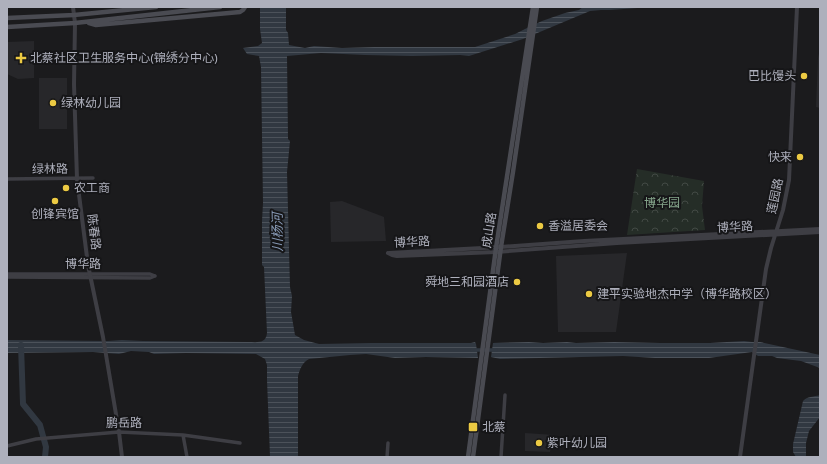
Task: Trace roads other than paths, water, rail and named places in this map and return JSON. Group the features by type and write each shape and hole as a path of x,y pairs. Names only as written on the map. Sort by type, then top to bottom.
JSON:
{"main road":[{"path":"7,18 74,15 156,7"},
{"path":"7,26 86,22 220,7"},
{"path":"86,22 96,26 240,12 246,7"},
{"name":"成山路","path":"532,7 534,14"},
{"name":"成山路","path":"473,457 483,361 498,250 514,164 529,46 534,14 537,7"},
{"name":"成山路","path":"468,457 483,361"}],"street":[{"name":"陈春路","path":"73,7 77,179 90,276 103,337 122,457"},
{"name":"莲园路","path":"740,457 766,269 770,248 786,200 790,176 797,7"},
{"name":"绿林路","path":"7,179 93,178"},
{"name":"博华路","path":"775,233 820,229"},
{"name":"博华路","path":"498,250 388,253 397,256 498,250 584,241 820,232"},
{"name":"博华路","path":"7,274 90,276 150,278 155,276 150,274 90,276 7,277"},
{"path":"501,457 505,394"},
{"name":"鹏岳路","path":"7,446 36,439 119,432 183,435 240,443"},
{"path":"183,435 187,457"},
{"path":"387,457 388,443"}],"water":[{"name":"川杨河","path":"260,7 286,7 286,30 288,33 289,45 305,48 314,46 342,48 475,47 515,34 542,21 579,10 583,7 651,7 590,11 523,39 469,56 321,53 287,56 288,139 290,141 287,172 290,287 292,296 291,312 295,335 304,340 319,344 475,342 478,358 395,358 366,354 309,359 303,364 298,376 298,457 270,457 267,365 265,359 256,354 154,354 149,352 131,351 119,354 93,352 7,353 7,340 260,342 265,339 267,333 264,267 262,265 263,203 261,67 259,56 247,54 243,48 258,46 262,43 260,29"},
{"path":"744,341 760,342 820,355 820,368 801,361 772,356 758,356 752,352 709,358 655,358 623,356 500,359 491,357 493,343 710,343"},
{"path":"820,395 820,417 809,431 806,443 806,457 796,457 793,452 793,444 803,401 809,397"}],"waterway":[{"path":"21,345 23,404 40,425 46,447 45,457"},
{"path":"472,350 496,350"}],"place":[{"name":"北蔡社区卫生服务中心(锦绣分中心)","path":"21,58"},
{"name":"巴比馒头","path":"804,76"},
{"name":"绿林幼儿园","path":"53,103"},
{"name":"快来","path":"800,157"},
{"name":"农工商","path":"66,188"},
{"name":"创锋宾馆","path":"55,201"},
{"name":"香溢居委会","path":"540,226"},
{"name":"舜地三和园酒店","path":"517,282"},
{"name":"建平实验地杰中学（博华路校区）","path":"589,294"},
{"name":"北蔡","path":"473,427"},
{"name":"紫叶幼儿园","path":"539,443"}],"park label":[{"name":"博华园","path":"662,203"}]}
